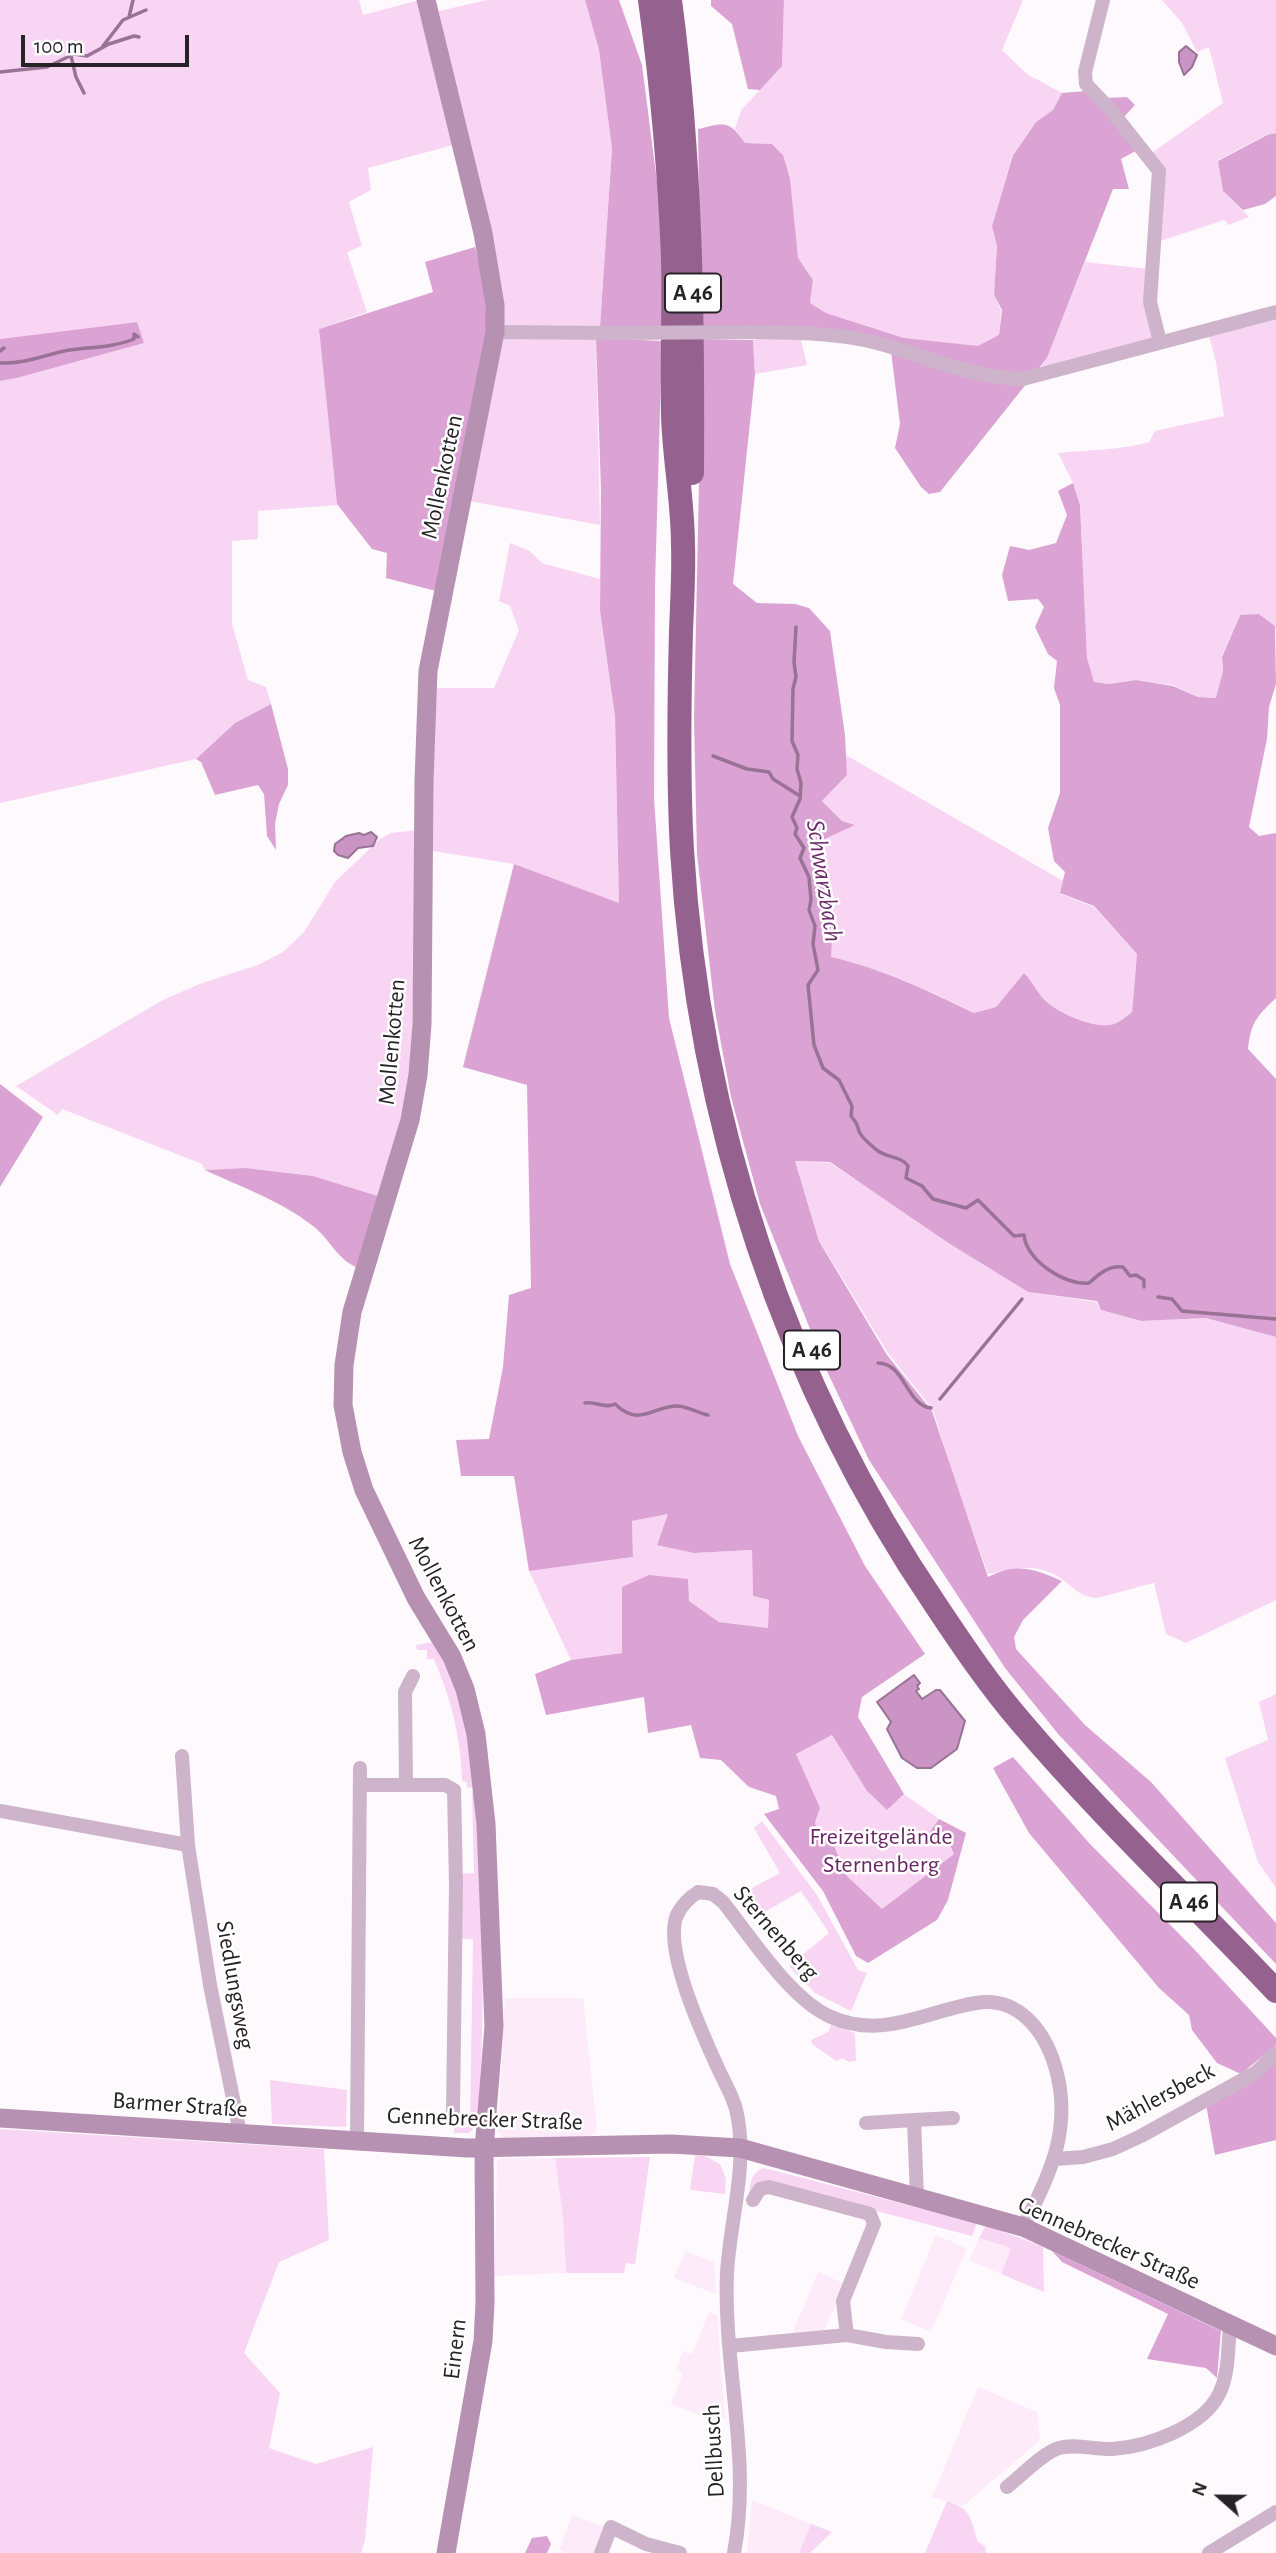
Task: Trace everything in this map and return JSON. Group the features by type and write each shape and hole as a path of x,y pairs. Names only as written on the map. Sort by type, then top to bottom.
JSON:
{"highway":[{"name":"A 46","path":"650,0 665,130 673,266 673,417 684,543 679,727 686,904 699,1004 716,1094 752,1226 778,1300 832,1427 895,1543 956,1636 1011,1709 1051,1756 1133,1845 1276,1991"},
{"name":"A 46","path":"670,0 684,125 692,265 690,712 693,849 700,938 715,1038 754,1193 790,1299 819,1368 875,1479 928,1571 966,1627 1051,1734 1118,1808 1276,1969"},
{"path":"638,25 665,130"}],"main road":[{"name":"Mollenkotten","path":"426,0 483,233 495,305 495,332 428,671 424,781 422,1024 415,1098 352,1312 344,1365 343,1405 352,1452 364,1490 411,1589 452,1657 465,1689 476,1734 486,1824 494,2026 484,2149"},
{"name":"Barmer Straße","path":"0,2118 358,2139"},
{"name":"Gennebrecker Straße","path":"358,2139 484,2149 671,2144 740,2148 1023,2227 1276,2346"},
{"name":"Einern","path":"446,2553 483,2341 486,2197 484,2149"}],"street":[{"path":"1104,0 1085,72 1086,84 1110,109 1159,171 1150,302 1160,342"},
{"path":"495,332 833,333 878,344 953,369 994,378 1023,379 1276,312"},
{"path":"406,1785 405,1692 413,1676"},
{"name":"Siedlungsweg","path":"182,1756 188,1845 210,1985 240,2133"},
{"name":"Gennebrecker Straße","path":"358,2139 360,1768"},
{"name":"Gennebrecker Straße","path":"360,1785 445,1785 454,1790 456,1884 453,2112"},
{"path":"0,1811 188,1845"},
{"name":"Sternenberg","path":"740,2148 736,2109 699,2026 675,1949 673,1929 677,1916 684,1902 698,1892 713,1894 723,1902 791,1988 805,2001 833,2018 858,2025 891,2025 978,2002 1008,2006 1027,2018 1045,2039 1060,2085 1063,2113 1055,2159 1023,2227"},
{"name":"Mählersbeck","path":"1055,2159 1083,2157 1113,2149 1255,2073 1276,2053"},
{"path":"866,2123 953,2118"},
{"path":"914,2120 917,2196"},
{"name":"Dellbusch","path":"734,2553 741,2498 741,2466 730,2346 727,2273 740,2148"},
{"path":"753,2200 760,2189 769,2187 870,2214 874,2224 843,2301 847,2335"},
{"path":"1007,2487 1057,2448 1127,2447 1164,2438 1189,2425 1208,2410 1219,2395 1230,2325"},
{"path":"730,2346 847,2335 918,2344"},
{"path":"1209,2553 1276,2512"},
{"path":"601,2553 611,2527 641,2549 680,2553"}],"shaded area":[{"path":"585,0 619,0 642,65 659,197 663,326 600,327 612,149 599,50"},
{"path":"711,0 784,0 782,66 760,90 748,89 732,24 711,6"},
{"path":"1186,46 1197,55 1192,67 1184,75 1179,62 1179,52"},
{"path":"1086,91 1107,98 1127,97 1135,105 1121,120 1141,148 1121,159 1129,189 1113,189 1047,358 940,492 929,494 921,487 895,448 900,424 890,343 701,327 698,129 720,124 730,126 745,143 772,144 783,155 790,178 798,258 813,280 810,303 826,313 904,338 978,346 999,335 1002,310 994,295 997,246 992,226 1013,155 1036,122 1053,110 1062,93"},
{"path":"1276,133 1276,196 1265,204 1243,210 1223,191 1218,161 1267,135"},
{"path":"475,247 483,279 488,330 436,591 386,578 387,553 372,549 337,504 319,329 433,292 425,262"},
{"path":"137,322 144,343 0,381 0,339"},
{"path":"596,338 662,341 655,585 654,798 669,1018 730,1264 798,1436 865,1566 925,1654 862,1697 858,1717 904,1794 887,1810 867,1791 832,1735 796,1754 820,1808 815,1822 818,1833 827,1830 847,1876 882,1909 954,1854 947,1839 922,1843 939,1819 966,1833 948,1900 937,1920 868,1963 856,1956 823,1891 764,1814 779,1809 776,1796 749,1787 721,1760 700,1758 691,1725 648,1733 644,1697 546,1715 535,1674 571,1660 622,1653 622,1587 649,1575 688,1579 689,1601 719,1622 768,1628 769,1600 753,1596 752,1550 694,1553 657,1545 668,1514 632,1521 633,1557 529,1571 514,1476 461,1476 456,1440 489,1439 503,1367 509,1295 531,1288 527,1085 463,1067 514,864 619,903 615,717 600,611 601,490"},
{"path":"702,339 753,340 755,375 733,584 757,603 795,604 809,608 830,631 845,735 847,775 822,801 842,821 855,825 816,843 830,874 833,921 831,957 886,974 974,1013 996,1007 1024,973 1048,1003 1080,1020 1098,1025 1114,1024 1132,1012 1137,954 1094,906 1060,893 1065,872 1054,861 1048,828 1060,793 1060,705 1054,688 1057,661 1048,654 1035,627 1044,607 1038,599 1008,601 1002,575 1010,546 1029,550 1056,543 1067,515 1058,491 1073,483 1080,505 1087,658 1094,682 1109,684 1136,680 1173,686 1198,697 1216,698 1223,671 1222,657 1240,615 1259,614 1275,626 1276,684 1269,707 1267,739 1249,827 1259,836 1276,833 1276,998 1256,1020 1248,1049 1276,1079 1276,1337 1206,1318 1141,1321 1101,1310 1097,1301 1028,1292 947,1242 830,1162 795,1161 819,1241 887,1355 932,1411 988,1577 998,1572 1025,1569 1062,1581 1023,1620 1014,1637 1016,1649 1085,1725 1151,1782 1276,1923 1276,1964 1059,1735 1005,1668 869,1460 826,1369 760,1204 731,1097 715,1011 697,854 694,719"},
{"path":"271,704 288,769 288,785 279,804 275,824 276,850 267,836 264,794 258,785 215,795 201,762 196,759 235,723"},
{"path":"371,832 377,837 373,846 358,848 348,858 334,851 335,844 346,836"},
{"path":"0,1084 43,1117 0,1187"},
{"path":"246,1168 313,1176 378,1196 356,1267 344,1259 319,1231 301,1217 205,1170"},
{"path":"914,1675 920,1683 916,1691 922,1699 940,1690 965,1721 957,1749 931,1768 917,1768 902,1758 887,1729 891,1722 877,1702"},
{"path":"1013,1757 1090,1844 1192,1947 1276,2038 1276,2045 1241,2074 1217,2063 1192,2030 1189,2015 1159,1988 1029,1833 993,1768"},
{"path":"505,1998 583,1998 597,2129 588,2139 506,2140 498,2132"},
{"path":"1276,2061 1276,2140 1215,2155 1206,2104 1246,2086"},
{"path":"500,2158 555,2158 563,2217 566,2273 493,2276 497,2162"},
{"path":"936,2235 967,2248 931,2332 901,2319"},
{"path":"979,2238 1011,2248 1001,2274 969,2260"},
{"path":"685,2251 714,2262 716,2294 674,2278"},
{"path":"1052,2251 1221,2331 1217,2378 1206,2368 1147,2359 1168,2314 1062,2262"},
{"path":"818,2272 845,2284 824,2330 792,2334"},
{"path":"709,2312 717,2315 725,2418 717,2422 671,2404 683,2373 676,2370 683,2351 692,2354"},
{"path":"978,2387 1037,2412 1040,2440 963,2506 932,2497"},
{"path":"752,2500 811,2524 799,2553 747,2553"},
{"path":"572,2515 607,2528 598,2553 567,2553 559,2550"},
{"path":"547,2536 551,2544 547,2553 525,2553 532,2538"}],"green space":[{"path":"0,0 359,0 363,15 416,1 453,145 368,168 371,190 349,202 362,246 347,252 367,312 319,329 337,505 258,511 258,539 232,541 232,624 248,680 266,687 271,704 235,723 196,759 0,803 0,381 143,343 137,322 0,339"},
{"path":"487,0 585,0 599,50 612,149 600,327 502,326 435,12"},
{"path":"784,0 1023,0 1002,50 1027,74 1062,93 1053,110 1036,122 1013,154 992,226 997,246 994,295 1001,310 999,336 978,347 904,338 826,313 810,303 813,280 797,257 790,176 782,154 772,144 745,143 735,128 742,109 782,66"},
{"path":"1162,0 1276,0 1276,133 1266,135 1218,160 1223,191 1249,217 1229,225 1224,220 1157,242 1162,171 1150,154 1223,103 1209,47 1197,52 1182,23"},
{"path":"1085,262 1149,269 1157,340 1036,373 1047,358"},
{"path":"1276,316 1276,632 1275,626 1259,614 1239,616 1222,656 1223,671 1217,698 1198,697 1173,685 1136,680 1109,684 1093,682 1087,658 1080,504 1058,453 1139,445 1149,442 1155,431 1224,416 1216,362 1208,332"},
{"path":"500,336 596,338 600,525 469,501"},
{"path":"800,336 807,365 755,374 753,340"},
{"path":"510,543 530,551 542,563 600,579 600,612 615,717 619,904 514,864 427,850 433,688 494,688 519,630 510,606 499,601"},
{"path":"846,755 1063,881 1061,894 1094,907 1137,954 1132,1012 1114,1024 1099,1025 1080,1020 1048,1003 1024,973 996,1007 974,1013 903,980 830,957 833,921 830,874 816,843 854,825 842,821 822,801 847,775"},
{"path":"417,830 411,1082 378,1196 313,1176 247,1168 205,1170 202,1164 62,1109 58,1115 16,1086 163,1000 202,983 258,965 283,952 304,932 335,882 380,839 391,833"},
{"path":"795,1161 830,1163 1028,1292 1096,1302 1101,1310 1140,1321 1207,1318 1276,1337 1276,1600 1186,1643 1166,1634 1154,1583 1095,1598 1083,1594 1047,1571 1019,1568 988,1574 933,1410 888,1353 819,1240"},
{"path":"669,1514 657,1544 694,1553 752,1550 753,1596 769,1600 768,1628 719,1622 689,1601 622,1587 622,1653 571,1660 529,1571 633,1557 632,1521"},
{"path":"434,1642 451,1676 463,1712 475,1787 467,1788 467,1782 462,1781 454,1718 434,1659 427,1659 427,1650 417,1650 416,1645"},
{"path":"1276,1694 1276,1888 1258,1862 1225,1758 1268,1740 1259,1702"},
{"name":"Freizeitgelände Sternenberg","path":"832,1735 867,1791 887,1810 904,1794 939,1819 923,1842 947,1839 954,1854 882,1909 847,1876 818,1834 796,1753"},
{"path":"475,1792 482,1958 480,2083 477,2125 469,2133 454,2133 454,2127 470,2127 473,1939 458,1939 458,1874 474,1873 472,1793"},
{"path":"762,1821 817,1895 858,1970 867,1973 851,2011 815,1993 789,1966 829,1933 801,1891 754,1918 739,1895 780,1873 754,1828"},
{"path":"831,2025 855,2033 856,2061 849,2062 842,2058 836,2061 812,2044 811,2040 828,2032"},
{"path":"270,2080 347,2090 346,2127 272,2124"},
{"path":"0,2129 324,2149 329,2240 279,2262 244,2353 280,2393 269,2448 316,2464 373,2447 365,2540 361,2553 0,2553"},
{"path":"695,2155 705,2156 720,2164 726,2179 725,2194 690,2190"},
{"path":"650,2157 635,2264 626,2263 624,2273 566,2273 563,2217 555,2158"},
{"path":"764,2168 977,2223 972,2236 773,2184 748,2201 753,2177"},
{"path":"986,2225 1043,2247 1044,2292 1001,2274 1011,2248 979,2238"},
{"path":"947,2501 962,2508 969,2516 978,2542 985,2546 986,2553 925,2553"},
{"path":"811,2524 832,2532 810,2553 799,2553"}],"waterway":[{"path":"129,17 133,0"},
{"path":"103,46 123,20 146,10"},
{"path":"0,72 47,67 74,54 87,56 109,44 134,36 139,37"},
{"path":"71,56 76,77 84,93"},
{"path":"0,363 117,344 134,339 134,334 138,337"},
{"path":"0,351 4,348"},
{"name":"Schwarzbach","path":"796,627 792,741 798,755 797,769 801,783 800,799 792,817 797,828 795,834 804,848 800,858 809,877 809,910 815,926 813,944 818,970 808,985 814,1045 823,1068 839,1080 852,1106 851,1116 862,1136 878,1151 905,1163 908,1166 906,1178 922,1186 933,1199 966,1208 978,1200 1014,1236 1024,1235 1026,1244 1039,1262 1058,1276 1079,1283 1089,1283 1100,1273 1123,1267 1130,1276 1136,1275 1144,1280 1144,1287"},
{"path":"713,756 747,769 769,772 773,779 800,796"},
{"name":"Schwarzbach","path":"1158,1297 1172,1299 1182,1311 1276,1319"},
{"path":"940,1399 1022,1299"},
{"path":"878,1363 894,1370 916,1400 931,1408"},
{"path":"585,1403 608,1406 615,1404 624,1411 639,1415 677,1406 708,1415"}]}
